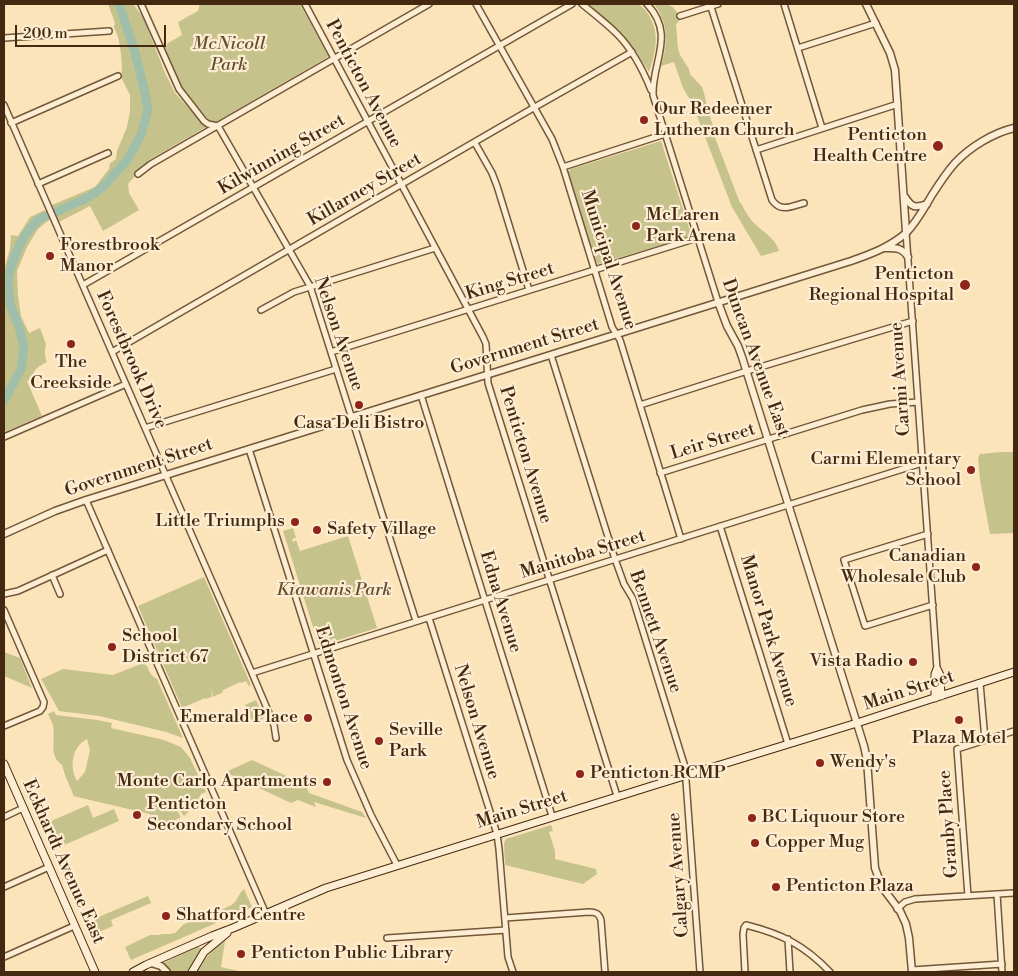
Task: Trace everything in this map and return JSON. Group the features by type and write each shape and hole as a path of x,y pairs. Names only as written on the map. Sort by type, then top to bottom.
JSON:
{"main road":[{"path":"937,669 935,674 938,697"},
{"name":"Main Street","path":"133,972 151,962 326,888 552,816 857,723 1014,672"},
{"name":"Eckhardt Avenue East","path":"4,764 95,972"},
{"path":"192,972 204,952 233,928"}],"street":[{"name":"Nelson Avenue","path":"141,4 179,89 208,124 218,126 310,286 416,621"},
{"name":"Penticton Avenue","path":"305,4 485,342 488,383 617,796"},
{"path":"138,174 151,164 429,4"},
{"name":"Municipal Avenue","path":"476,4 535,107 552,139 563,167 612,327 620,340 681,539"},
{"name":"Kilwinning Street","path":"83,286 572,4"},
{"path":"582,4 618,34 632,52 653,96"},
{"name":"Duncan Avenue East","path":"648,4 659,21 662,36 654,78 653,96 726,326 738,346 747,371 864,746 867,760 875,868 882,888 904,918 908,930 912,971"},
{"path":"680,16 718,4"},
{"path":"784,4 822,128"},
{"name":"Carmi Avenue","path":"866,4 890,53 895,70 937,669"},
{"path":"710,5 772,200 776,206 783,208 804,203"},
{"path":"798,48 876,23"},
{"path":"4,38 109,31"},
{"name":"Killarney Street","path":"112,352 632,52"},
{"path":"12,123 118,76"},
{"path":"756,150 898,104"},
{"name":"Forestbrook Drive","path":"4,105 252,673 274,725 276,738"},
{"name":"Government Street","path":"4,534 55,511 86,500 851,261 884,248 914,224 944,176 956,162 986,139 1014,128"},
{"path":"563,167 666,134"},
{"path":"475,142 497,186 529,290"},
{"path":"38,184 108,153"},
{"path":"904,195 912,206 927,204"},
{"name":"King Street","path":"331,352 698,238"},
{"path":"261,310 294,292 310,286 435,248"},
{"path":"884,248 898,248 908,256"},
{"path":"640,405 913,322"},
{"name":"Bennett Avenue","path":"551,355 615,559 624,584 633,599 685,767 685,775"},
{"path":"145,428 336,369"},
{"path":"4,437 126,384"},
{"name":"Edna Avenue","path":"421,395 552,816"},
{"name":"Leir Street","path":"660,473 862,410 890,404 918,402"},
{"name":"Edmonton Avenue","path":"249,449 347,760 371,815 397,865"},
{"name":"Manitoba Street","path":"252,673 922,463"},
{"path":"86,500 266,914"},
{"name":"Manor Park Avenue","path":"720,526 788,744"},
{"path":"928,534 844,560 865,626 932,604"},
{"path":"4,594 14,593 108,550"},
{"path":"52,576 60,594"},
{"path":"4,610 44,702 40,711 4,726"},
{"name":"Nelson Avenue","path":"429,618 497,834 508,957 513,972"},
{"path":"980,683 985,740 1014,731"},
{"name":"Granby Place","path":"968,896 957,749 985,740"},
{"name":"Calgary Avenue","path":"685,775 700,972"},
{"path":"4,816 23,808"},
{"path":"4,887 49,867"},
{"path":"897,909 906,902 915,900 1014,893"},
{"path":"996,894 1002,972"},
{"path":"505,918 596,912 601,920 605,972"},
{"path":"745,972 743,934 746,925 788,939 812,954 830,972"},
{"path":"4,957 74,926"},
{"path":"387,938 506,930"},
{"path":"788,939 790,972"},
{"path":"151,962 161,966 167,972"},
{"path":"912,971 1002,964"}],"green space":[{"path":"108,4 133,4 143,17 175,93 206,127 149,160 128,184 129,193 139,210 103,231 90,206 59,222 52,205 95,187 109,169 110,163 116,159 117,151 127,127 130,95 121,77 121,53 114,27 115,23"},
{"name":"McNicoll Park","path":"200,4 300,4 328,56 214,123 180,88 165,48 168,43 182,35 178,22 198,11"},
{"path":"588,4 639,4 646,11 651,19 656,36 656,45 649,72 637,53 616,28"},
{"path":"654,4 671,6 676,11 680,20 676,24 680,55 690,74 702,87 715,131 714,135 740,203 752,221 767,234 779,251 761,256 732,207 674,62 661,66 666,34 662,19"},
{"path":"661,141 691,234 688,237 598,264 568,172 571,169"},
{"path":"45,210 49,220 38,229 27,247 17,271 21,316 29,333 40,328 46,344 45,355 47,362 37,368 32,379 27,381 42,416 4,432 4,270 10,249 11,235 18,236 30,217"},
{"path":"1014,452 1014,533 990,534 978,458 980,454"},
{"name":"Kiawanis Park","path":"293,528 296,538 293,538 292,541 296,540 300,551 348,536 377,628 319,646 283,531"},
{"path":"204,577 251,685 249,686 246,681 240,682 212,697 213,694 210,688 211,697 203,698 182,708 138,606"},
{"path":"4,652 20,658 32,688 4,676"},
{"path":"143,663 157,679 183,738 99,716 59,711 41,679 63,669 113,675"},
{"path":"256,700 264,718 253,724 245,705"},
{"path":"54,711 56,715 112,723 111,728 164,740 181,747 190,758 206,792 201,794 194,807 184,816 178,808 176,809 181,817 170,822 158,824 149,824 150,814 73,796 62,765 55,757 53,747 54,731 48,714","holes":["87,739 90,750 85,772 77,781 73,769 75,752 82,742"]},
{"path":"252,760 306,785 309,793 362,812 366,818 314,802 316,807 298,800 291,803 227,773"},
{"path":"88,805 93,818 114,809 119,821 53,850 42,825"},
{"path":"551,825 553,831 549,832 555,851 555,859 596,869 597,874 583,884 505,865 504,843 506,839"},
{"path":"61,861 65,862 84,905 80,909 78,908 73,891 59,866"},
{"path":"244,889 252,907 219,922 216,915 234,903"},
{"path":"148,896 151,903 111,920 113,926 90,936 95,922 94,919"},
{"path":"206,916 213,916 216,923 131,960 125,947 150,935 175,933 184,924"},
{"path":"225,941 221,967 243,972 197,972 216,947"},
{"path":"193,948 203,949 189,972 169,972 162,964"}],"waterway":[{"path":"4,401 21,369 24,347 10,304 8,279 20,244 38,220 89,197 103,187 128,159 141,135 148,110 146,97 135,52 119,4"}],"place":[{"name":"Our Redeemer Lutheran Church","path":"644,120"},
{"name":"Penticton Health Centre","path":"938,146"},
{"name":"McLaren Park Arena","path":"636,226"},
{"name":"Forestbrook Manor","path":"50,256"},
{"name":"Penticton Regional Hospital","path":"965,285"},
{"name":"The Creekside","path":"71,344"},
{"name":"Casa Deli Bistro","path":"359,405"},
{"name":"Carmi Elementary School","path":"971,470"},
{"name":"Little Triumphs","path":"295,522"},
{"name":"Safety Village","path":"317,530"},
{"name":"Canadian Wholesale Club","path":"976,567"},
{"name":"School District 67","path":"112,647"},
{"name":"Vista Radio","path":"913,662"},
{"name":"Emerald Place","path":"308,718"},
{"name":"Plaza Motel","path":"959,720"},
{"name":"Seville Park","path":"379,741"},
{"name":"Wendy's","path":"820,763"},
{"name":"Penticton RCMP","path":"580,774"},
{"name":"Monte Carlo Apartments","path":"327,782"},
{"name":"Penticton Secondary School","path":"137,815"},
{"name":"BC Liquour Store","path":"752,818"},
{"name":"Copper Mug","path":"755,843"},
{"name":"Penticton Plaza","path":"776,887"},
{"name":"Shatford Centre","path":"166,916"},
{"name":"Penticton Public Library","path":"241,954"}]}
